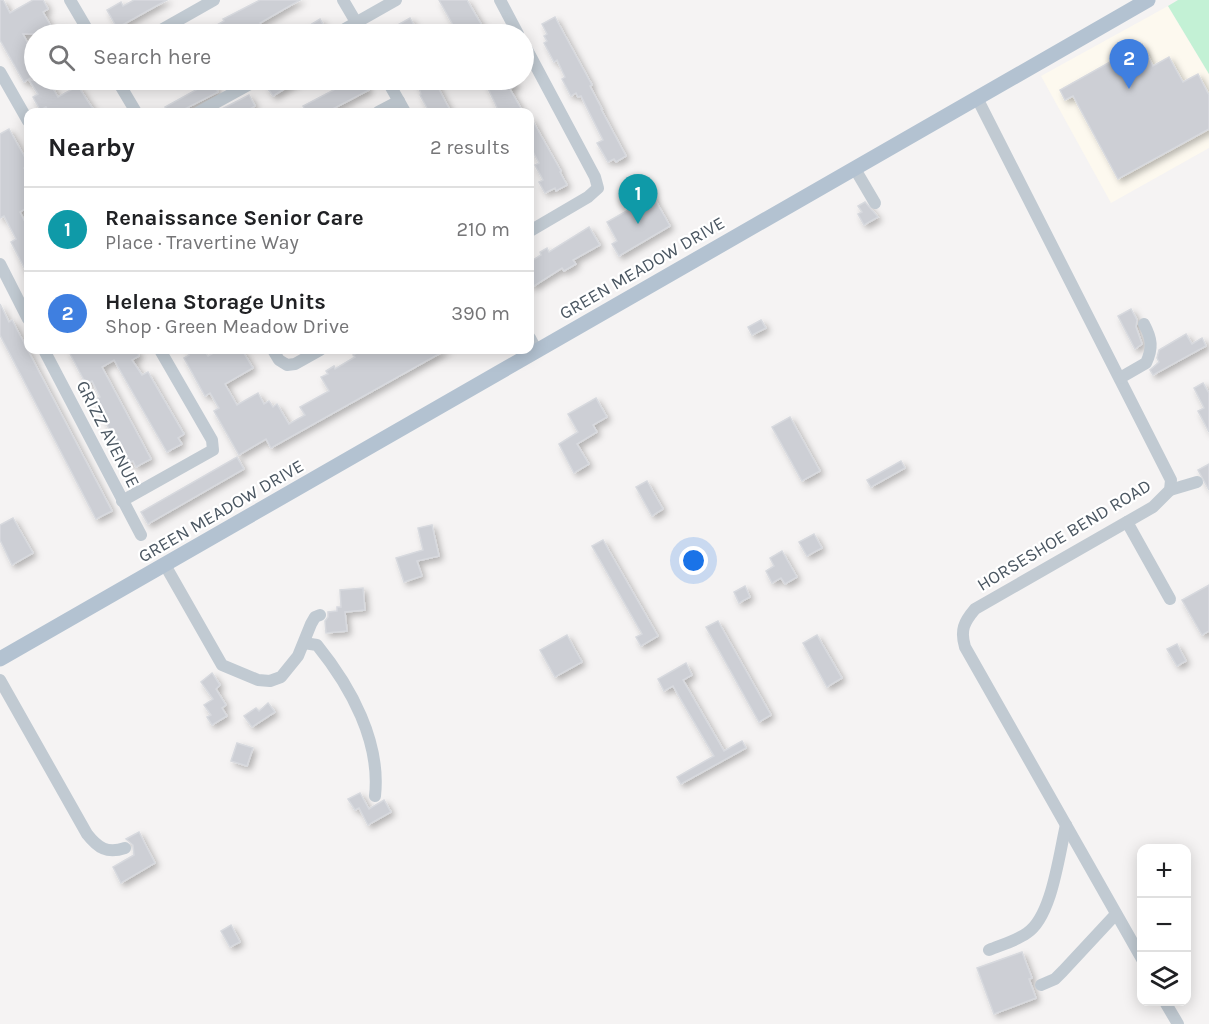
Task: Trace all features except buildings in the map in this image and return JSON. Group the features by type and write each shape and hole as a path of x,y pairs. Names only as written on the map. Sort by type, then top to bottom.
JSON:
{"main road":[{"name":"GREEN MEADOW DRIVE","path":"534,343 855,169 1148,0"},
{"name":"GREEN MEADOW DRIVE","path":"0,659 165,565 516,354"}],"street":[{"path":"70,0 84,24"},
{"path":"172,24 214,0"},
{"path":"344,0 356,24"},
{"path":"365,24 396,0"},
{"path":"500,0 513,24"},
{"path":"534,63 595,177 598,188 588,197 534,229"},
{"path":"0,72 24,115"},
{"path":"123,90 134,108"},
{"path":"207,108 239,90"},
{"path":"393,90 403,108"},
{"name":"HORSESHOE BEND ROAD","path":"978,98 1171,480 1170,490 1153,507 975,609 964,622 962,636 965,647 1138,952"},
{"path":"386,108 399,101"},
{"path":"855,169 875,203"},
{"path":"0,264 24,311"},
{"path":"1120,378 1146,363 1152,346 1144,324"},
{"name":"GRIZZ AVENUE","path":"46,354 141,536"},
{"path":"122,501 213,450 212,440 162,354"},
{"path":"275,354 286,365 312,354"},
{"path":"1170,490 1197,482"},
{"path":"1127,522 1170,598"},
{"path":"165,565 222,665 258,680 270,681 281,677 298,656 311,624 315,617 320,615"},
{"path":"304,644 317,645 356,706 376,762 375,796"},
{"path":"0,680 90,839 100,849 116,851 125,848"},
{"path":"988,950 1029,933 1037,923 1050,896 1066,825"},
{"path":"1041,985 1063,971 1116,914"},
{"path":"1167,1006 1178,1024"}],"shaded area":[{"path":"1168,6 1209,74 1209,148 1111,203 1041,76"}],"green space":[{"path":"1178,0 1209,0 1209,74 1168,6"}],"place":[{"name":"Helena Storage Units","path":"1129,89"},
{"name":"Renaissance Senior Care","path":"638,224"}]}
